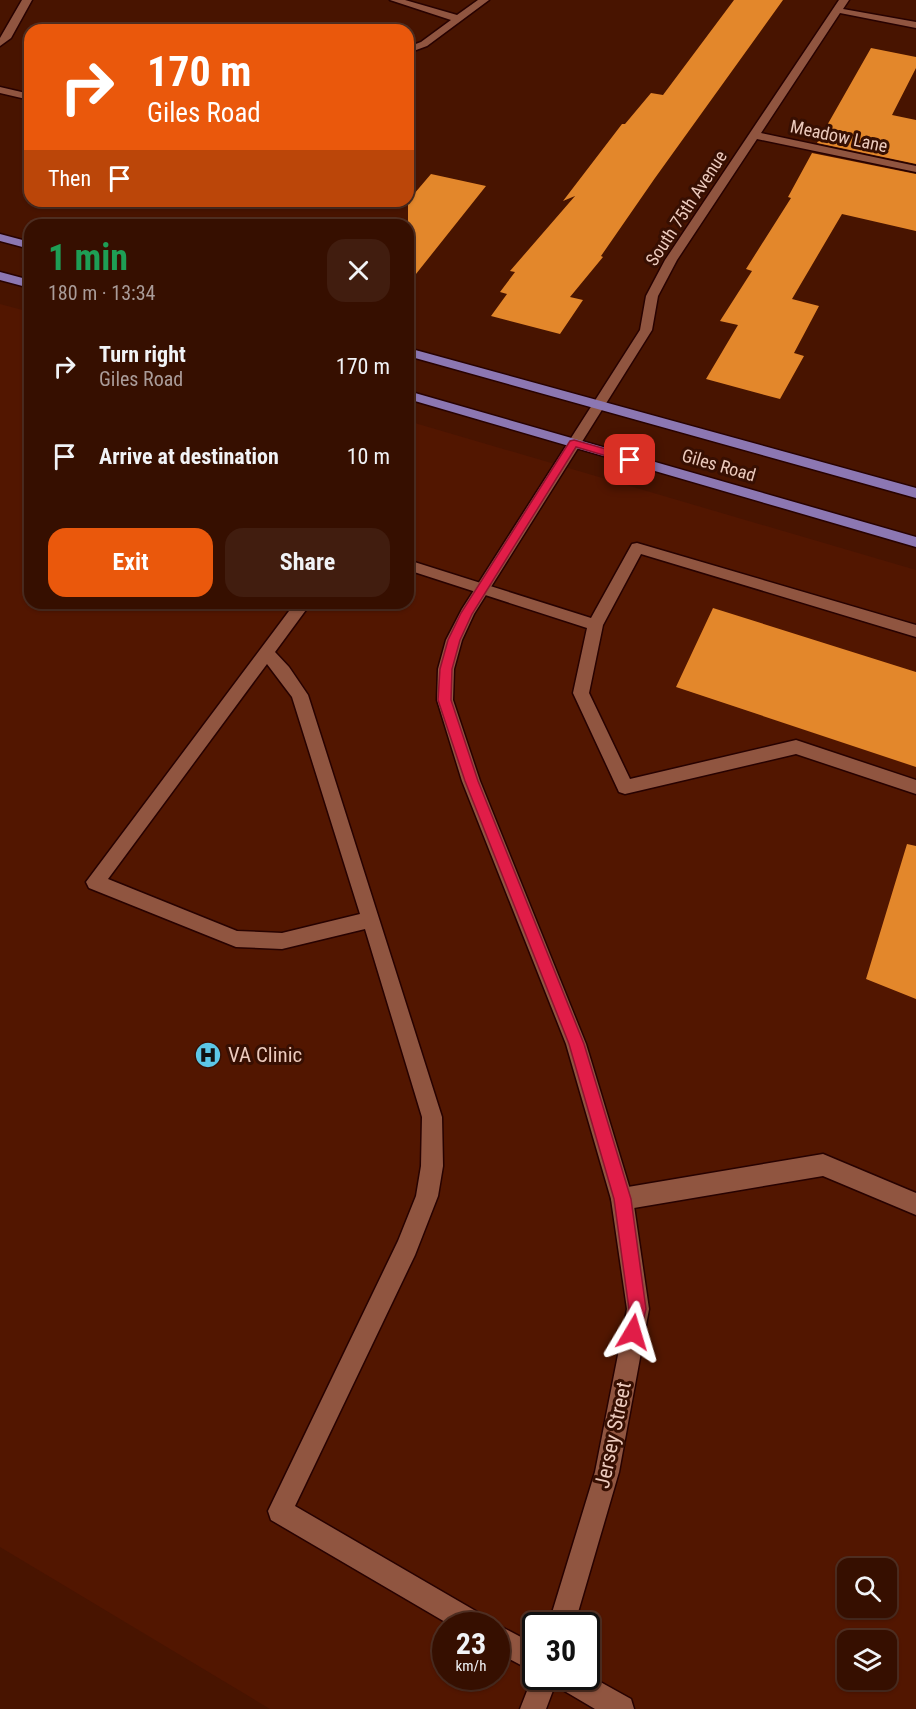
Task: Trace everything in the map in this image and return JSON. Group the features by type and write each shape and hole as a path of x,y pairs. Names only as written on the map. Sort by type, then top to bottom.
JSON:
{"main road":[{"path":"0,237 24,244"},
{"path":"0,276 24,282"},
{"name":"Giles Road","path":"414,354 916,493"},
{"name":"Giles Road","path":"414,397 916,542"}],"street":[{"path":"0,43 6,38 27,0"},
{"path":"395,0 459,19"},
{"path":"414,48 424,44 484,0"},
{"name":"South 75th Avenue","path":"574,443 646,330 652,296 671,260 844,0"},
{"path":"836,10 916,25"},
{"path":"0,90 24,96"},
{"name":"Meadow Lane","path":"754,135 916,169"},
{"name":"Jersey Street","path":"565,1612 607,1472 638,1309 622,1199 576,1044 471,781 445,700 446,669 454,640 482,588 574,443"},
{"path":"916,631 637,548 595,626 581,693 625,787 796,747 916,787"},
{"path":"414,567 595,626"},
{"path":"299,609 95,882 236,939 282,941 371,919"},
{"path":"266,653 283,671 300,695 432,1117 432,1166 427,1196 407,1247 280,1511 453,1612"},
{"path":"622,1199 823,1165 916,1204"},
{"path":"533,1709 540,1690"},
{"path":"588,1690 621,1709"}],"shaded area":[{"path":"0,304 24,310 24,609 414,609 414,423 916,570 916,1709 270,1709 0,1547"}],"building":[{"path":"734,0 783,0 655,178 601,256 603,257 570,297 583,300 560,334 491,316 507,294 500,292 515,272 510,271 575,196 563,201 622,124 625,124 651,93 663,95"},
{"path":"871,48 916,57 916,68 892,115 916,120 916,164 817,143"},
{"path":"812,153 916,174 916,231 842,214 792,299 819,306 794,353 804,356 780,399 706,379 738,325 720,321 752,271 746,269 791,198 788,197"},
{"path":"431,174 486,186 414,276 414,219 408,219 408,207 414,207 414,194"},
{"path":"713,608 916,672 916,767 676,687"},
{"path":"907,844 916,846 916,999 866,979"}],"place":[{"name":"VA Clinic","path":"208,1055"}],"route":[{"path":"630,460 574,443 467,613 454,640 446,669 445,700 471,781 576,1044 622,1199 638,1309 633,1332"}]}
